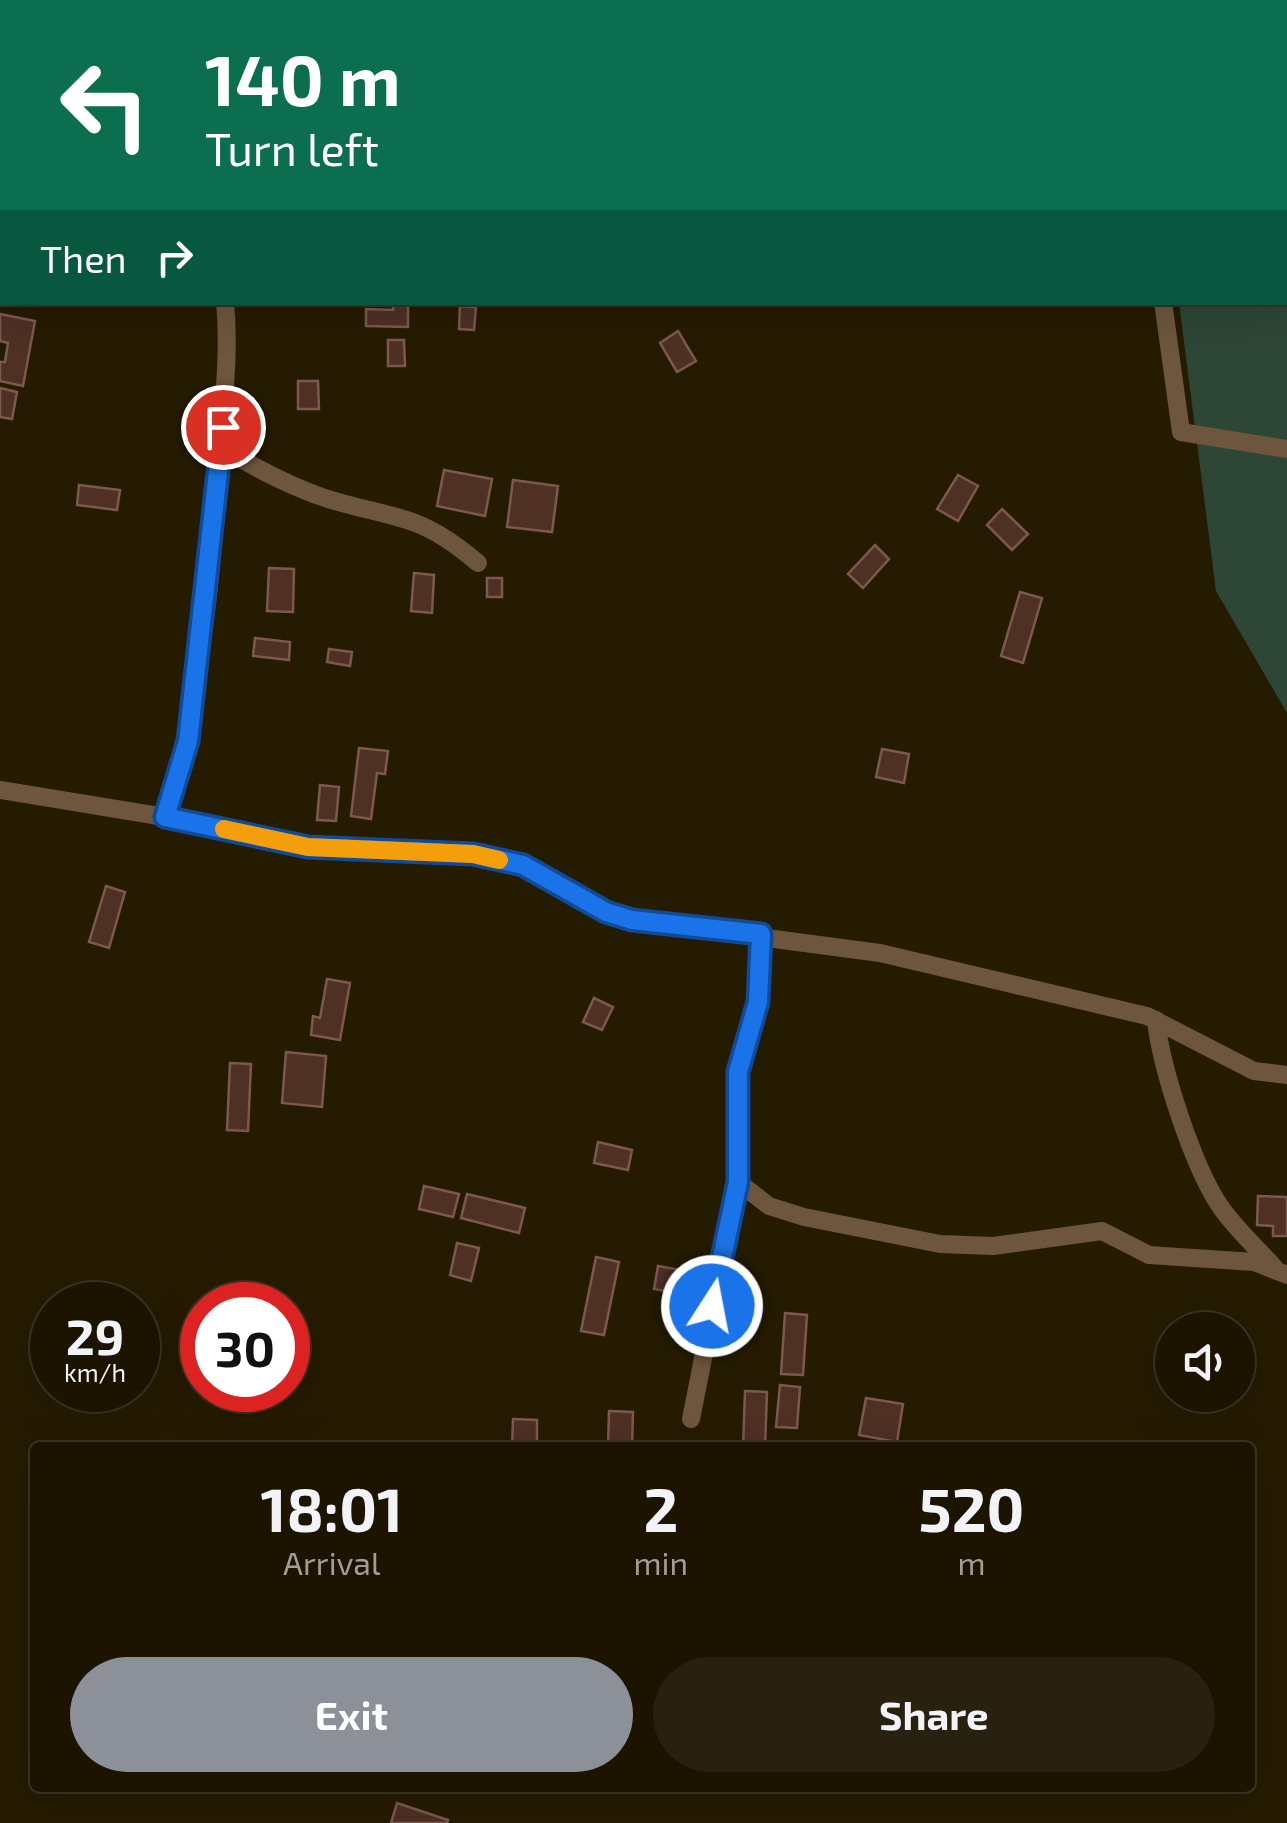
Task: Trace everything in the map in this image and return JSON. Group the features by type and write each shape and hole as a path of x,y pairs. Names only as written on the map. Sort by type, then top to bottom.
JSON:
{"street":[{"path":"165,817 188,741 220,448 226,375 224,305"},
{"path":"1164,305 1176,425 1181,432 1287,449"},
{"path":"220,448 325,498 412,518 446,536 478,563"},
{"path":"0,790 165,817 308,847 473,854 523,865 606,912 632,920 761,934 880,953 1156,1020 1254,1071 1287,1074"},
{"path":"691,1419 738,1182 738,1072 758,1002 761,934"},
{"path":"1156,1020 1160,1052 1208,1184 1221,1209 1281,1272"},
{"path":"738,1182 770,1206 804,1217 940,1244 993,1246 1102,1231 1150,1254 1235,1260 1281,1272"}],"green space":[{"path":"1179,305 1287,305 1287,713 1216,591"}],"building":[{"path":"393,305 408,305 408,327 366,326 366,309 393,310"},
{"path":"460,306 476,307 474,330 459,329"},
{"path":"0,314 35,321 23,386 0,381 0,362 5,362 8,343 0,341"},
{"path":"678,331 696,361 677,372 660,343"},
{"path":"388,340 404,340 405,366 388,366"},
{"path":"298,381 318,381 319,409 298,409"},
{"path":"0,388 17,392 12,419 0,417"},
{"path":"444,470 492,479 485,516 437,506"},
{"path":"958,475 978,486 958,521 937,509"},
{"path":"513,480 558,486 552,532 507,527"},
{"path":"79,485 120,490 117,510 77,505"},
{"path":"1002,509 1028,534 1012,550 987,525"},
{"path":"875,545 889,559 863,588 848,574"},
{"path":"269,568 294,569 293,612 267,611"},
{"path":"414,573 434,575 432,613 411,611"},
{"path":"487,578 502,578 502,597 487,597"},
{"path":"1020,592 1042,598 1023,663 1001,656"},
{"path":"255,638 290,642 289,660 253,656"},
{"path":"329,649 352,652 350,666 327,662"},
{"path":"359,748 388,751 385,774 377,773 371,819 351,816"},
{"path":"882,749 909,754 904,783 876,777"},
{"path":"320,785 339,787 336,821 317,820"},
{"path":"106,886 125,892 109,948 89,942"},
{"path":"327,979 350,983 340,1040 311,1035 313,1016 320,1018"},
{"path":"594,998 613,1007 602,1030 583,1022"},
{"path":"286,1052 326,1056 322,1107 282,1103"},
{"path":"230,1063 251,1064 248,1131 227,1130"},
{"path":"598,1142 632,1150 628,1170 594,1163"},
{"path":"424,1186 459,1194 453,1217 419,1209"},
{"path":"467,1194 525,1208 519,1233 461,1218"},
{"path":"1258,1196 1287,1197 1287,1236 1273,1236 1273,1226 1257,1225"},
{"path":"457,1243 479,1248 471,1281 450,1275"},
{"path":"596,1257 619,1262 604,1335 581,1331"},
{"path":"658,1266 698,1273 694,1296 654,1289"},
{"path":"785,1313 807,1315 803,1375 781,1374"},
{"path":"780,1385 800,1387 797,1428 776,1427"},
{"path":"745,1391 767,1392 765,1442 743,1442"},
{"path":"866,1398 903,1404 897,1442 859,1435"},
{"path":"609,1411 633,1412 632,1442 608,1442"},
{"path":"513,1419 537,1420 537,1442 512,1442"},
{"path":"397,1803 448,1820 447,1823 391,1823"}],"slow traffic":[{"path":"224,829 308,847 375,854 473,854 499,860"}],"route":[{"path":"223,427 216,522 188,741 165,817 308,847 375,854 473,854 523,865 606,912 632,920 761,934 758,1002 738,1072 738,1182 712,1306"}]}
